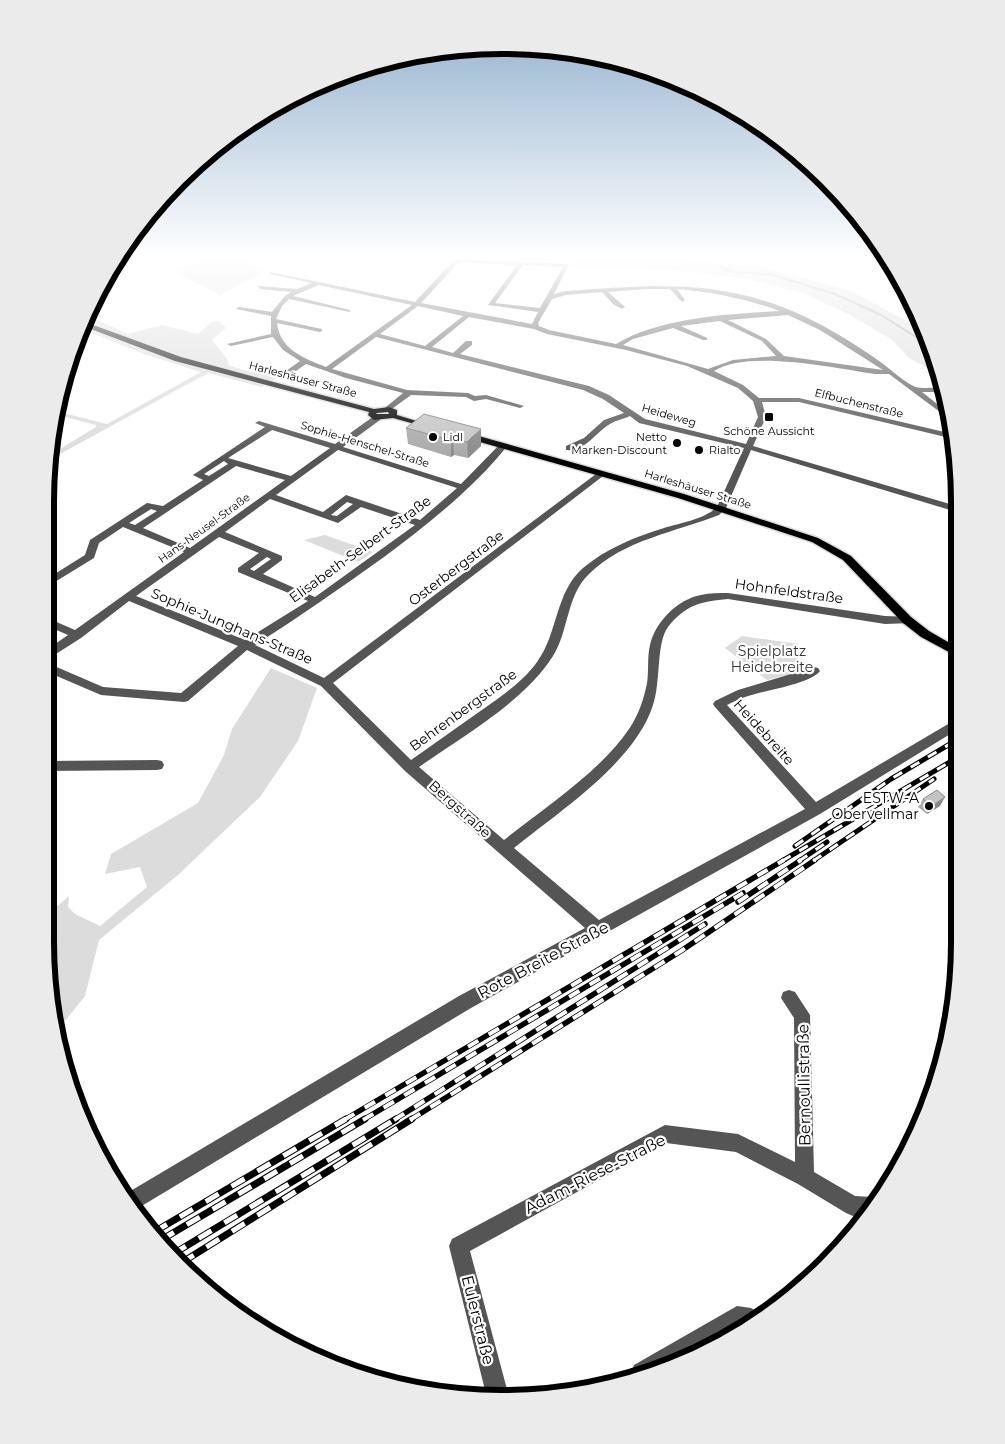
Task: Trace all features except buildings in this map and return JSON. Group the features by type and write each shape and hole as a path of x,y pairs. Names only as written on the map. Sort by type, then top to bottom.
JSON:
{"main road":[{"name":"Harleshäuser Straße","path":"90,326 178,360 375,413"},
{"path":"375,413 391,412 434,427"},
{"name":"Harleshäuser Straße","path":"453,432 721,508 815,540 847,558 907,620 925,634 951,649"}],"street":[{"path":"274,323 275,335 287,351 327,369 407,392 468,395 474,399 486,398 520,406"},
{"path":"293,323 320,330"},
{"path":"327,369 391,323"},
{"path":"428,347 458,323"},
{"path":"516,323 536,327 547,332 617,346 708,372 731,382 757,400 762,417 721,508"},
{"path":"617,346 626,338 644,331 693,323"},
{"path":"731,323 764,340 782,358"},
{"path":"814,323 891,372 942,411"},
{"path":"676,326 705,339"},
{"path":"231,344 275,335"},
{"name":"Heideweg","path":"375,335 586,388 606,397 642,422 749,447 951,507"},
{"path":"456,354 468,343"},
{"path":"708,372 713,368 733,362 782,358 875,372 891,372"},
{"path":"281,372 287,373 307,360"},
{"path":"914,390 937,390"},
{"path":"391,412 407,395 407,392"},
{"name":"Elfbuchenstraße","path":"757,400 799,400 946,435"},
{"name":"Hans-Neusel-Straße","path":"54,652 338,448 375,413"},
{"path":"570,448 587,440 607,422 629,414"},
{"name":"Sophie-Henschel-Straße","path":"259,423 463,487"},
{"path":"210,479 197,475 271,427"},
{"name":"Elisabeth-Selbert-Straße","path":"54,670 101,691 184,698 246,645 316,601 422,524 463,487 504,445"},
{"path":"223,459 293,479"},
{"path":"136,529 235,463"},
{"name":"Osterbergstraße","path":"324,683 603,473"},
{"path":"269,496 338,520 360,503 422,524"},
{"path":"54,580 90,556 94,542 150,505 164,510"},
{"name":"Behrenbergstraße","path":"410,767 524,685 541,666 551,649 565,599 571,588 599,560 630,543 716,513 721,508"},
{"path":"122,523 192,552"},
{"path":"219,533 278,558 255,575 316,601"},
{"name":"Hohnfeldstraße","path":"504,848 600,770 634,732 647,706 653,683 655,647 658,635 680,608 702,598 728,596 885,620 907,620"},
{"name":"Sophie-Junghans-Straße","path":"128,597 246,645 324,683"},
{"path":"54,625 77,635"},
{"name":"Heidebreite","path":"814,671 800,677 742,693 719,704 815,810"},
{"name":"Bergstraße","path":"324,683 410,767 599,930"},
{"name":"Rote Breite Straße","path":"135,1199 465,1002 815,810 951,727"},
{"path":"54,766 156,765"},
{"name":"Bernoullistraße","path":"789,998 802,1015 805,1177"},
{"name":"Adam-Riese-Straße","path":"459,1246 665,1134 738,1143 805,1177 853,1206 865,1207"},
{"name":"Eulerstraße","path":"459,1246 496,1390"},
{"path":"664,1360 737,1316 747,1318"}],"green space":[{"path":"91,323 105,323 128,334 162,325 198,334 210,323 221,323 226,328 212,340 227,359 229,366 276,378 262,387 208,373 57,456 57,451 96,427 96,425 62,416 63,413 107,424 201,372 144,354 88,331"},
{"path":"864,323 911,323 914,325 931,370 909,358 891,339"},
{"path":"325,535 373,552 358,562 304,540"},
{"name":"Spielplatz Heidebreite","path":"742,636 798,644 797,673 767,680 725,648"},
{"path":"271,668 317,688 298,741 260,797 178,875 99,940 85,996 62,1025 55,971 54,909 69,896 68,907 75,914 100,926 147,887 140,867 105,874 111,854 198,803 224,755 232,729"}],"waterway":[{"path":"894,323 916,337 923,348"}],"railway":[{"path":"795,846 891,779 951,743"},
{"path":"782,861 951,761"},
{"path":"813,861 934,779"},
{"path":"799,861 827,842"},
{"path":"344,1120 784,860"},
{"path":"738,902 801,860"},
{"path":"410,1120 681,951 815,860"},
{"path":"363,1120 743,893"},
{"path":"394,1120 705,924"},
{"path":"158,1229 346,1119"},
{"path":"165,1237 365,1119"},
{"path":"178,1251 396,1119"},
{"path":"186,1260 412,1119"}],"place":[{"name":"Schöne Aussicht","path":"769,417"},
{"name":"Lidl","path":"433,437"},
{"name":"Netto Marken-Discount","path":"677,443"},
{"name":"Rialto","path":"699,450"},
{"name":"ESTW-A Obervellmar","path":"929,806"}]}
